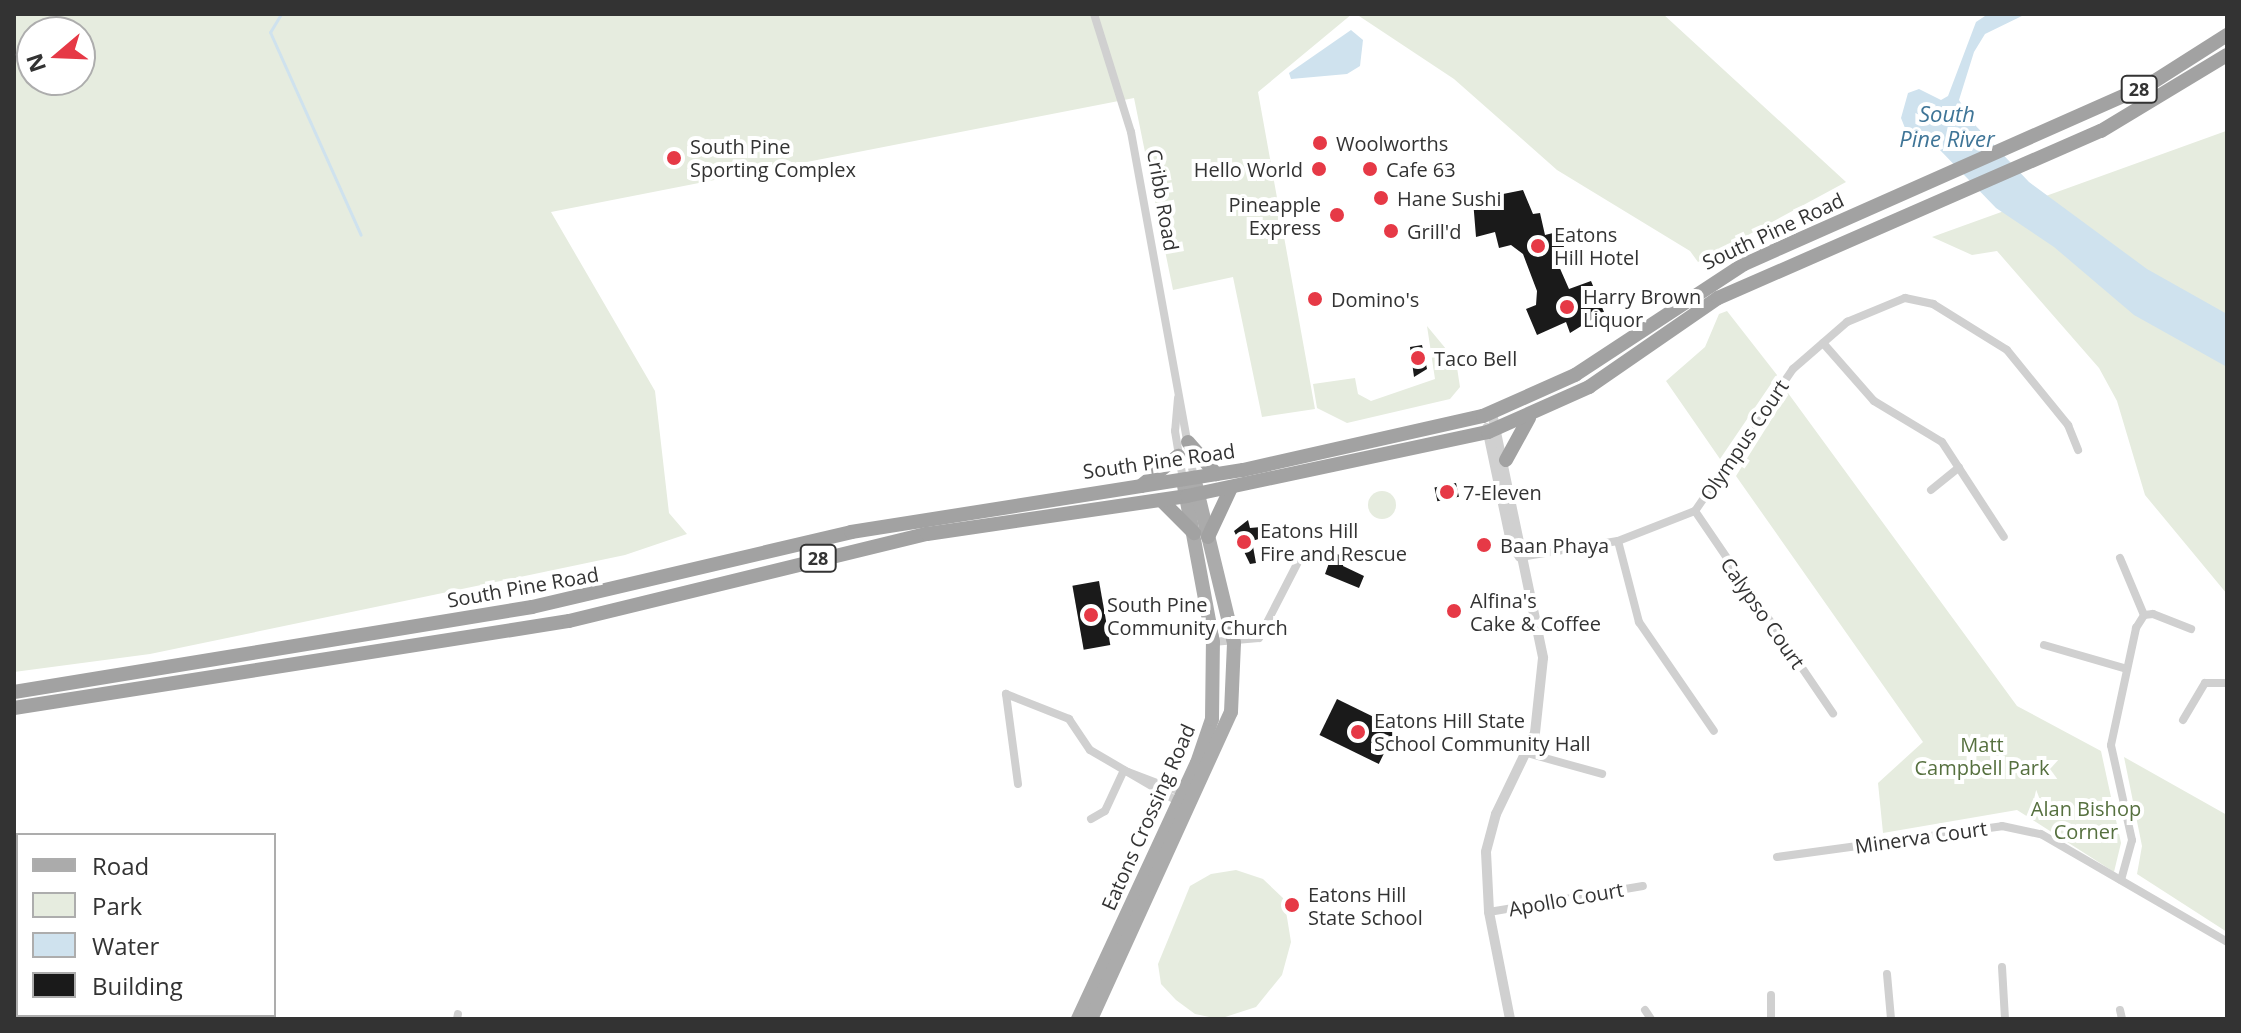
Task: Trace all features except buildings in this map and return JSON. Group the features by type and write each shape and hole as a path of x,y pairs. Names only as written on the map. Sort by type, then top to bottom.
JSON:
{"highway":[{"name":"South Pine Road","path":"14,692 532,607 881,526 1216,474 1488,415 1575,375 1728,272 2150,84 2227,35"},
{"name":"South Pine Road","path":"14,708 533,628 927,534 1231,488 1493,431 1529,418 1589,387 1718,298 2158,102 2227,55"},
{"path":"1506,460 1529,418"},
{"path":"1188,442 1216,474"},
{"path":"1141,486 1178,456"},
{"path":"1161,500 1201,535 1231,488"}],"main road":[{"name":"Cribb Road","path":"1188,479 1192,495"},
{"name":"Eatons Crossing Road","path":"1091,1019 1226,729 1234,643 1192,495"},
{"name":"Eatons Crossing Road","path":"1078,1019 1181,797 1212,719 1213,642 1201,535"}],"street":[{"name":"Cribb Road","path":"1094,14 1131,132 1188,442 1188,479"},
{"name":"Olympus Court","path":"1520,557 1618,541 1695,511 1772,394 1823,343 1889,302 1933,304 2007,350 2068,425 2078,450"},
{"path":"1823,343 1874,401 1942,442 2004,537"},
{"name":"Cribb Road","path":"1178,397 1178,456 1188,479"},
{"path":"1488,415 1506,460 1520,557 1543,658 1541,708 1527,753 1490,831 1484,877 1510,1019"},
{"path":"1493,431 1511,542 1520,557"},
{"path":"1931,490 1959,467"},
{"name":"Calypso Court","path":"1695,511 1833,713"},
{"path":"1618,541 1639,622 1714,731"},
{"path":"2120,558 2144,615 2127,669 2111,745 2132,840 2121,880"},
{"path":"1213,642 1234,643 1259,638 1268,627 1298,562"},
{"path":"2144,615 2191,629"},
{"path":"2044,645 2127,669"},
{"path":"2183,720 2205,683 2227,683"},
{"path":"1018,784 1006,694 1069,719 1090,750 1181,797"},
{"path":"1527,753 1602,774"},
{"path":"1091,819 1105,811 1124,770"},
{"name":"Minerva Court","path":"1777,857 2002,826 2041,834 2227,942"},
{"name":"Apollo Court","path":"1489,912 1643,886"},
{"path":"2002,967 2005,1019"},
{"path":"1887,974 1891,1019"},
{"path":"1771,995 1771,1019"},
{"path":"1645,1010 1651,1019"}],"green space":[{"path":"14,14 1352,14 1258,92 1315,409 1262,417 1233,277 1173,290 1134,98 551,212 655,391 669,513 687,534 625,555 150,654 14,672"},
{"path":"1356,14 1663,14 1846,182 1698,262 1690,251 1557,170 1454,79"},
{"path":"2226,131 2227,594 2145,495 2117,401 2099,368 1997,251 1972,255 1932,237"},
{"path":"1727,311 1777,375 1720,459 1666,381 1705,347 1719,314"},
{"path":"1427,326 1456,361 1460,387 1450,399 1347,423 1317,408 1313,384 1355,378 1358,394 1371,401 1435,379"},
{"name":"Matt Campbell Park","path":"1788,393 2017,706 2101,751 2121,843 2114,872 2017,810 1883,833 1878,783 1923,742 1736,476"},
{"path":"1382,491 1392,495 1396,505 1392,515 1382,519 1372,515 1368,505 1372,495"},
{"path":"2124,757 2227,815 2227,932 2137,874 2142,846"},
{"path":"1236,870 1263,879 1284,899 1291,942 1282,975 1256,1007 1219,1019 1195,1014 1176,1000 1161,984 1158,964 1190,886 1211,874"}],"water":[{"name":"South Pine River","path":"1988,14 2026,14 1985,34 1974,52 1959,100 1975,125 2029,182 2147,269 2227,314 2227,367 2134,315 2054,247 1996,208 1939,149 1905,128 1901,118 1908,93 1919,89 1941,100 1948,96 1976,22"},
{"path":"1351,30 1363,40 1360,66 1347,74 1291,79 1289,73"}],"waterway":[{"path":"281,14 270,32 361,235"}],"place":[{"name":"Woolworths","path":"1320,143"},
{"name":"South Pine Sporting Complex","path":"674,158"},
{"name":"Hello World","path":"1319,169"},
{"name":"Cafe 63","path":"1370,169"},
{"name":"Hane Sushi","path":"1381,198"},
{"name":"Pineapple Express","path":"1337,215"},
{"name":"Grill'd","path":"1391,231"},
{"name":"Eatons Hill Hotel","path":"1538,246"},
{"name":"Domino's","path":"1315,299"},
{"name":"Harry Brown Liquor","path":"1567,307"},
{"name":"Taco Bell","path":"1418,358"},
{"name":"7-Eleven","path":"1447,492"},
{"name":"Eatons Hill Fire and Rescue","path":"1244,542"},
{"name":"Baan Phaya","path":"1484,545"},
{"name":"Alfina's Cake & Coffee","path":"1454,611"},
{"name":"South Pine Community Church","path":"1091,615"},
{"name":"Eatons Hill State School Community Hall","path":"1358,732"},
{"name":"Eatons Hill State School","path":"1292,905"}],"park label":[{"name":"Alan Bishop Corner","path":"2086,820"}]}
